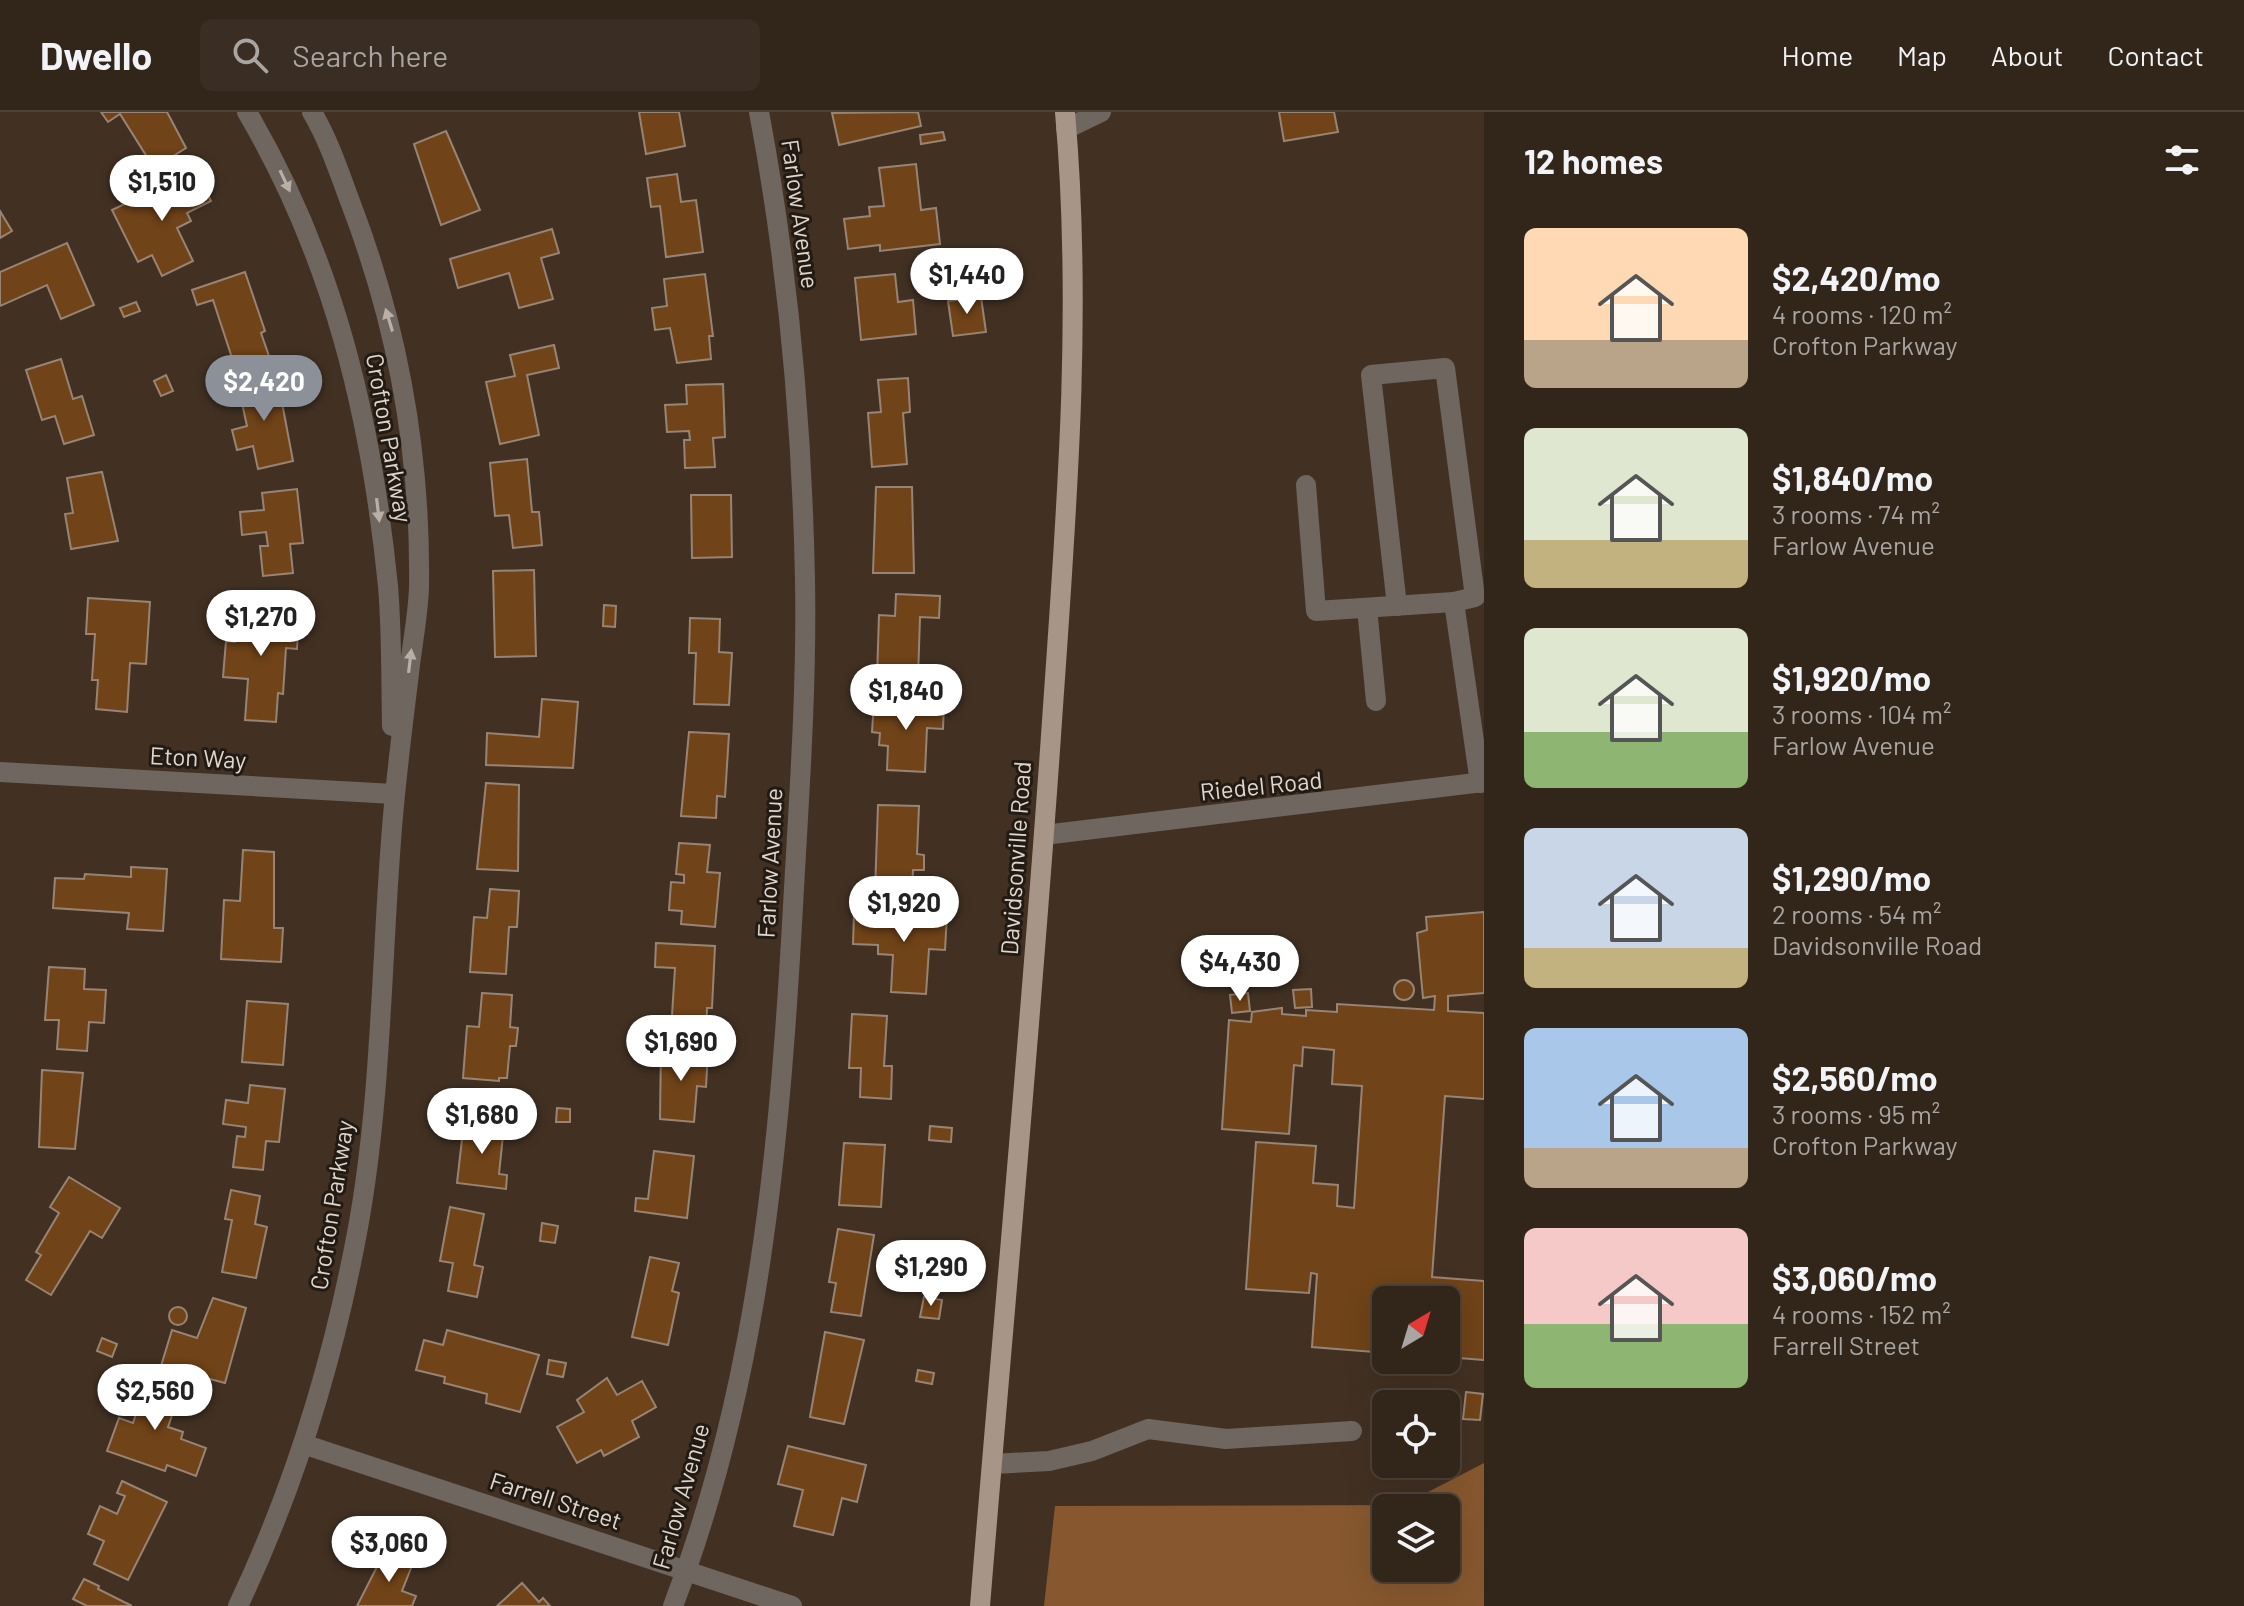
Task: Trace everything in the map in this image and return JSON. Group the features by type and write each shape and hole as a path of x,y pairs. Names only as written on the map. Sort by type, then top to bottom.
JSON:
{"main road":[{"name":"Davidsonville Road","path":"980,1606 1044,835 1070,453 1073,287 1065,120"}],"street":[{"name":"Crofton Parkway","path":"247,112 274,158 316,248 347,345 370,448 388,589 394,794"},
{"name":"Crofton Parkway","path":"238,1606 263,1552 303,1444 335,1334 358,1230 371,1120 394,794 419,591 415,466 394,335 362,232 325,134 312,112"},
{"name":"Farlow Avenue","path":"673,1606 687,1571 723,1447 750,1333 765,1235 789,972 804,699 805,581 792,336 759,112"},
{"path":"1065,120 1101,112"},
{"path":"1306,485 1316,611 1367,608 1397,606 1454,602 1475,597 1445,368 1371,375 1397,606"},
{"path":"1454,602 1482,783"},
{"path":"1367,608 1376,701"},
{"name":"Eton Way","path":"0,772 394,794"},
{"name":"Riedel Road","path":"1044,835 1482,783"},
{"path":"992,1464 1049,1461 1092,1451 1148,1429 1226,1439 1352,1431"},
{"name":"Farrell Street","path":"303,1444 792,1606"}],"shaded area":[{"path":"1484,1463 1484,1606 1044,1606 1055,1506 1372,1505 1372,1582 1460,1582 1460,1494 1424,1494"}],"building":[{"path":"101,112 167,112 186,148 154,168 120,114 108,122"},
{"path":"639,112 679,112 685,146 646,154"},
{"path":"918,112 921,126 839,145 832,113"},
{"path":"1279,112 1334,112 1338,132 1284,141"},
{"path":"446,131 480,210 441,225 414,144"},
{"path":"943,132 945,140 921,144 920,135"},
{"path":"916,164 921,210 936,208 940,244 880,251 880,245 848,249 844,219 870,216 869,207 884,206 879,168"},
{"path":"677,174 681,202 696,200 703,252 666,257 660,206 651,207 647,178"},
{"path":"198,175 211,201 187,213 191,221 177,228 193,261 162,276 152,255 138,262 112,210 166,184 169,189"},
{"path":"0,211 12,231 0,238"},
{"path":"552,229 559,253 541,258 553,299 519,308 509,273 458,288 450,259"},
{"path":"67,243 94,305 61,319 47,285 0,306 0,272"},
{"path":"245,272 265,331 261,333 269,356 235,367 213,300 197,305 192,290"},
{"path":"705,274 713,336 709,336 711,359 677,363 670,328 655,330 652,308 667,306 664,279"},
{"path":"895,274 898,302 913,300 916,334 861,340 855,278"},
{"path":"981,297 986,332 953,336 948,301"},
{"path":"136,302 140,311 124,317 120,308"},
{"path":"554,345 559,368 527,375 539,435 500,444 486,382 515,376 510,355"},
{"path":"61,359 73,399 82,396 94,435 64,444 55,416 42,420 26,370"},
{"path":"166,375 173,391 161,396 154,381"},
{"path":"277,376 293,461 258,469 253,446 237,450 232,430 247,426 238,385"},
{"path":"908,378 910,412 903,413 907,464 872,467 868,413 881,412 878,380"},
{"path":"723,384 725,437 713,438 715,467 685,468 684,440 690,440 689,431 667,432 665,405 687,404 686,385"},
{"path":"527,459 532,512 539,512 542,545 513,548 509,515 495,516 490,463"},
{"path":"102,472 118,541 71,549 65,514 73,513 67,478"},
{"path":"876,487 912,487 914,573 873,573"},
{"path":"297,489 303,543 290,544 293,573 263,576 260,546 268,546 266,532 242,535 240,512 264,510 262,493"},
{"path":"691,495 731,495 732,557 692,558"},
{"path":"534,570 536,656 495,657 493,571"},
{"path":"896,594 940,596 939,618 920,617 918,678 877,677 879,615 895,616"},
{"path":"88,598 150,602 146,664 130,663 127,712 96,709 98,680 92,680 95,634 86,634"},
{"path":"604,605 616,606 615,627 603,626"},
{"path":"237,609 299,613 297,649 286,648 283,694 278,693 276,722 245,720 248,679 223,677 226,641 235,642"},
{"path":"690,618 720,619 719,652 732,653 729,705 694,704 696,653 689,653"},
{"path":"542,699 578,702 573,768 486,765 487,733 539,737"},
{"path":"874,701 944,704 943,729 927,728 925,772 887,770 888,746 879,745 880,733 872,732"},
{"path":"689,732 729,734 725,797 717,796 716,818 681,816"},
{"path":"486,783 519,785 518,871 477,869"},
{"path":"878,805 919,806 917,854 924,855 924,870 913,870 912,893 875,892"},
{"path":"679,843 710,845 707,872 720,873 715,927 681,924 682,911 669,910 671,882 684,883 684,875 676,874"},
{"path":"243,850 274,852 274,928 283,928 281,962 221,959 224,900 240,901"},
{"path":"131,867 167,869 163,931 127,929 129,913 53,908 55,878 84,879 85,874 131,877"},
{"path":"490,889 519,891 517,927 509,927 506,974 470,972 474,917 487,918"},
{"path":"886,911 947,915 945,950 929,949 926,994 891,992 893,955 878,954 878,945 853,944 854,914 886,916"},
{"path":"1484,912 1484,993 1448,996 1448,1011 1484,1013 1484,1099 1445,1096 1432,1277 1484,1281 1484,1360 1460,1358 1460,1286 1372,1286 1372,1352 1312,1347 1317,1274 1311,1273 1309,1293 1246,1289 1256,1142 1316,1146 1313,1183 1338,1185 1337,1206 1354,1208 1362,1086 1332,1084 1334,1050 1303,1047 1302,1066 1294,1065 1289,1134 1222,1129 1229,1020 1251,1022 1252,1012 1282,1008 1282,1014 1306,1016 1306,1010 1337,1012 1337,1004 1434,1010 1435,996 1423,998 1417,933 1427,930 1426,917"},
{"path":"656,943 715,946 712,1008 707,1008 706,1032 671,1031 675,968 655,967"},
{"path":"49,967 85,969 84,989 106,990 104,1023 89,1022 87,1051 57,1049 59,1020 45,1020"},
{"path":"1404,980 1411,983 1414,990 1411,997 1404,1000 1397,997 1394,990 1397,983"},
{"path":"1311,989 1312,1007 1295,1008 1293,990"},
{"path":"482,993 512,995 510,1027 518,1028 516,1046 510,1046 507,1078 499,1078 499,1081 463,1078 467,1026 479,1027"},
{"path":"1248,993 1250,1011 1232,1013 1230,995"},
{"path":"247,1001 288,1004 283,1065 242,1062"},
{"path":"852,1014 887,1016 884,1066 892,1066 891,1099 860,1097 861,1068 849,1068"},
{"path":"661,1048 708,1052 706,1087 697,1086 694,1122 660,1119"},
{"path":"42,1070 83,1073 75,1149 39,1147"},
{"path":"250,1085 285,1089 279,1142 266,1141 263,1170 233,1167 237,1136 245,1137 246,1127 223,1124 226,1100 248,1103"},
{"path":"557,1108 570,1109 570,1122 556,1122"},
{"path":"464,1122 504,1126 499,1174 507,1175 506,1189 457,1183"},
{"path":"930,1126 952,1128 951,1142 929,1140"},
{"path":"844,1143 885,1145 881,1207 839,1205"},
{"path":"654,1151 694,1156 687,1218 635,1211 636,1198 648,1199"},
{"path":"69,1177 120,1208 102,1238 90,1231 51,1295 26,1280 41,1255 36,1252 59,1213 50,1207"},
{"path":"231,1190 260,1196 255,1224 267,1227 256,1278 222,1272 232,1220 225,1219"},
{"path":"450,1207 484,1214 474,1265 483,1267 477,1297 448,1291 453,1263 440,1261"},
{"path":"542,1223 558,1226 555,1243 540,1241"},
{"path":"838,1229 874,1235 861,1316 831,1312 836,1283 829,1282"},
{"path":"650,1257 679,1263 672,1291 679,1293 668,1345 632,1337"},
{"path":"924,1297 942,1300 939,1319 920,1317"},
{"path":"213,1298 246,1308 225,1383 161,1366 172,1330 197,1338"},
{"path":"178,1307 187,1316 178,1325 169,1316"},
{"path":"447,1330 539,1355 520,1412 486,1403 487,1394 444,1383 445,1377 416,1370 424,1340 443,1345"},
{"path":"825,1332 864,1340 844,1424 810,1417"},
{"path":"102,1338 117,1344 112,1357 97,1351"},
{"path":"549,1360 566,1363 563,1377 547,1374"},
{"path":"918,1370 934,1373 932,1384 916,1381"},
{"path":"607,1378 617,1395 642,1381 656,1407 632,1421 639,1437 604,1456 601,1450 577,1463 557,1427 584,1412 577,1400"},
{"path":"147,1380 180,1392 168,1427 183,1432 181,1439 206,1448 196,1476 167,1465 165,1471 107,1451 119,1418 133,1423 137,1411 123,1406 130,1386 143,1391"},
{"path":"1466,1392 1483,1394 1480,1420 1463,1419"},
{"path":"788,1446 866,1465 857,1502 842,1498 833,1535 794,1526 803,1490 778,1484"},
{"path":"122,1481 167,1502 128,1580 94,1564 104,1541 88,1534 100,1506 117,1514 125,1496 117,1493"},
{"path":"385,1551 413,1563 402,1591 416,1596 412,1606 357,1606"},
{"path":"84,1579 132,1606 87,1606 73,1599"},
{"path":"522,1583 539,1602 543,1598 550,1606 497,1606"}]}
